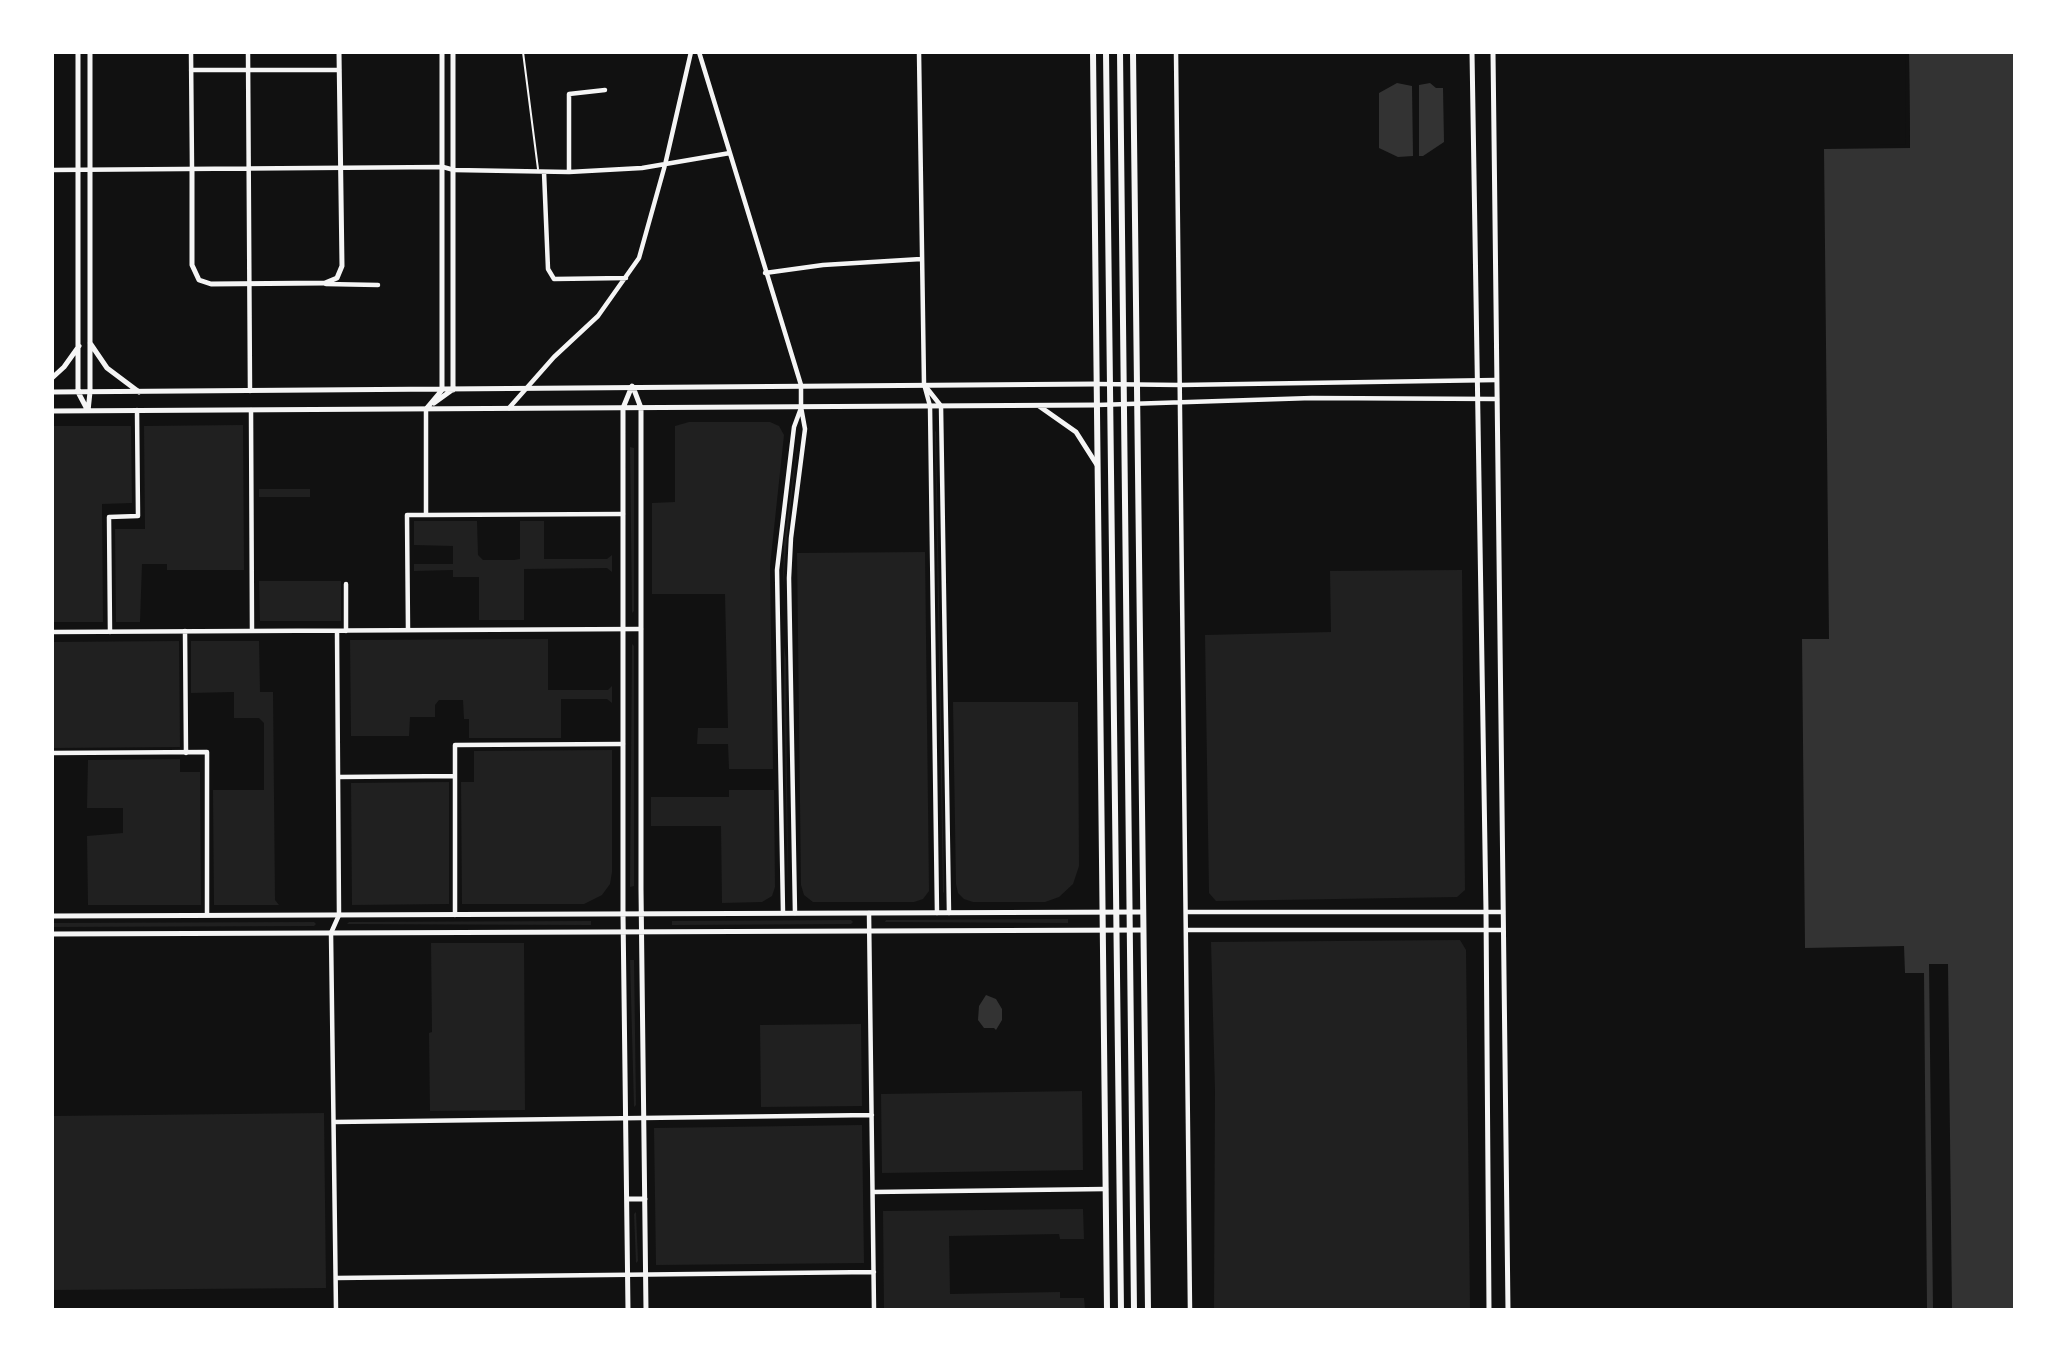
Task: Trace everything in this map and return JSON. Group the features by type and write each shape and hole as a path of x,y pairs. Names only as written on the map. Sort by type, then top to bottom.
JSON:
{"main road":[{"path":"1093,52 1107,1310"},
{"path":"1106,52 1121,1310"},
{"path":"1120,52 1134,1310"},
{"path":"1133,52 1148,1310"}],"street":[{"path":"78,52 78,392 88,411"},
{"path":"88,411 90,52"},
{"path":"191,52 192,265 200,281 211,284 378,285"},
{"path":"248,52 250,391"},
{"path":"325,283 337,278 342,266 339,52"},
{"path":"426,515 426,409 442,390 442,52"},
{"path":"453,52 453,390"},
{"path":"509,408 525,388 598,316 639,258 665,165 691,52"},
{"path":"699,52 801,385 805,429 789,568 795,913"},
{"path":"919,52 923,384 930,406 937,913"},
{"path":"1176,52 1188,912 1190,1310"},
{"path":"1472,52 1475,382 1486,911 1489,1310"},
{"path":"1493,52 1508,1310"},
{"path":"191,70 339,70"},
{"path":"569,172 569,94 606,90"},
{"path":"52,170 443,167 454,170 569,172 665,165 730,153"},
{"path":"541,172 548,269 554,279 626,278"},
{"path":"765,272 823,265 921,259"},
{"path":"90,343 107,368 139,392"},
{"path":"52,378 79,346"},
{"path":"52,392 923,384 1180,385 1496,380"},
{"path":"923,384 941,406 949,913"},
{"path":"628,1310 623,932 623,408 632,386"},
{"path":"632,386 641,408 641,932 646,1310"},
{"path":"426,409 453,390"},
{"path":"52,411 1039,406 1312,398 1497,399"},
{"path":"1039,406 1074,430 1098,467"},
{"path":"783,913 777,570 794,428 801,407"},
{"path":"110,632 109,517 138,516 137,410"},
{"path":"251,410 252,631"},
{"path":"408,630 407,515 623,514"},
{"path":"346,584 346,631"},
{"path":"52,632 641,629"},
{"path":"185,631 186,753"},
{"path":"336,1310 331,933 339,915 337,631"},
{"path":"455,915 455,745 623,744"},
{"path":"52,753 207,752 207,915"},
{"path":"338,777 455,776"},
{"path":"52,916 1143,912"},
{"path":"1188,912 1503,912"},
{"path":"869,913 874,1310"},
{"path":"52,934 1143,930"},
{"path":"1187,930 1503,930"},
{"path":"334,1122 872,1115"},
{"path":"873,1192 1106,1189"},
{"path":"627,1199 645,1199"},
{"path":"336,1278 874,1272"}],"lane":[{"path":"523,52 541,172"}],"shaded area":[{"path":"1909,53 2014,53 2014,1309 1927,1309 1924,973 1905,973 1904,946 1805,948 1802,639 1829,639 1824,149 1910,148"},
{"path":"1397,83 1412,86 1413,156 1398,157 1379,148 1379,93"},
{"path":"1430,83 1436,88 1443,88 1444,142 1419,156 1419,85"},
{"path":"689,422 770,422 779,426 784,435 770,566 773,769 729,769 728,744 697,744 698,728 728,728 725,594 652,594 652,503 675,502 675,426"},
{"path":"243,425 244,570 167,570 167,564 142,564 140,622 116,622 115,529 145,529 144,426"},
{"path":"53,426 131,426 132,503 102,504 103,622 53,622"},
{"path":"799,431 786,546 783,586 784,543"},
{"path":"935,432 944,892 943,893"},
{"path":"630,447 634,448 632,613"},
{"path":"259,489 310,489 310,497 259,497"},
{"path":"414,521 477,521 478,555 483,560 514,560 520,559 520,521 544,521 544,559 607,559 612,555 612,572 607,568 524,569 524,620 479,620 479,577 453,577 453,570 414,571 414,564 453,564 453,546 414,545"},
{"path":"925,552 929,891 923,899 914,902 813,902 804,895 801,885 797,553"},
{"path":"1462,570 1465,890 1457,897 1216,901 1209,893 1205,635 1331,632 1330,571"},
{"path":"259,581 341,581 341,621 260,621"},
{"path":"548,639 548,690 608,690 612,686 612,703 607,699 561,699 561,738 469,738 469,719 464,719 463,700 439,700 435,705 435,717 410,717 409,736 351,736 350,640"},
{"path":"179,641 180,747 53,748 53,642"},
{"path":"191,641 259,641 260,692 273,692 275,900 279,905 214,905 213,790 264,790 264,723 259,718 234,718 234,692 191,693"},
{"path":"632,644 634,886 630,887"},
{"path":"784,646 786,660 788,894 784,705"},
{"path":"953,702 1078,702 1079,866 1073,884 1059,897 1045,902 973,902 958,893"},
{"path":"612,750 612,872 610,884 602,895 584,904 462,904 461,782 474,782 474,751"},
{"path":"180,759 180,772 200,772 201,905 88,905 87,836 123,833 123,808 87,808 88,760"},
{"path":"449,782 449,904 352,905 351,783"},
{"path":"729,790 774,790 775,887 772,896 762,902 722,903 721,826 651,826 651,797 729,797"},
{"path":"1068,919 1068,923 885,922 886,920"},
{"path":"851,920 851,924 672,925 672,921"},
{"path":"591,921 591,925 347,924 349,922"},
{"path":"314,922 314,926 52,927 53,923"},
{"path":"1460,940 1466,950 1470,1309 1214,1309 1215,1090 1211,942"},
{"path":"431,943 524,943 525,1110 430,1111"},
{"path":"630,960 634,960 634,1107"},
{"path":"986,995 996,999 1002,1009 1002,1020 996,1030 984,1028 978,1020 979,1006"},
{"path":"861,1024 862,1106 761,1107 760,1025"},
{"path":"1082,1091 1083,1170 882,1173 881,1094"},
{"path":"324,1113 326,1288 53,1290 53,1116"},
{"path":"862,1125 864,1263 656,1265 654,1128"},
{"path":"1083,1209 1084,1239 1060,1239 1059,1234 949,1236 950,1294 1060,1292 1060,1298 1084,1298 1085,1309 884,1309 883,1211"},
{"path":"636,1212 638,1261 636,1263 634,1214"}],"pier":[{"path":"1905,53 1909,53 1910,148 1880,148 1880,145 1906,144"},
{"path":"1929,964 1948,964 1952,1309 1933,1309"}]}
